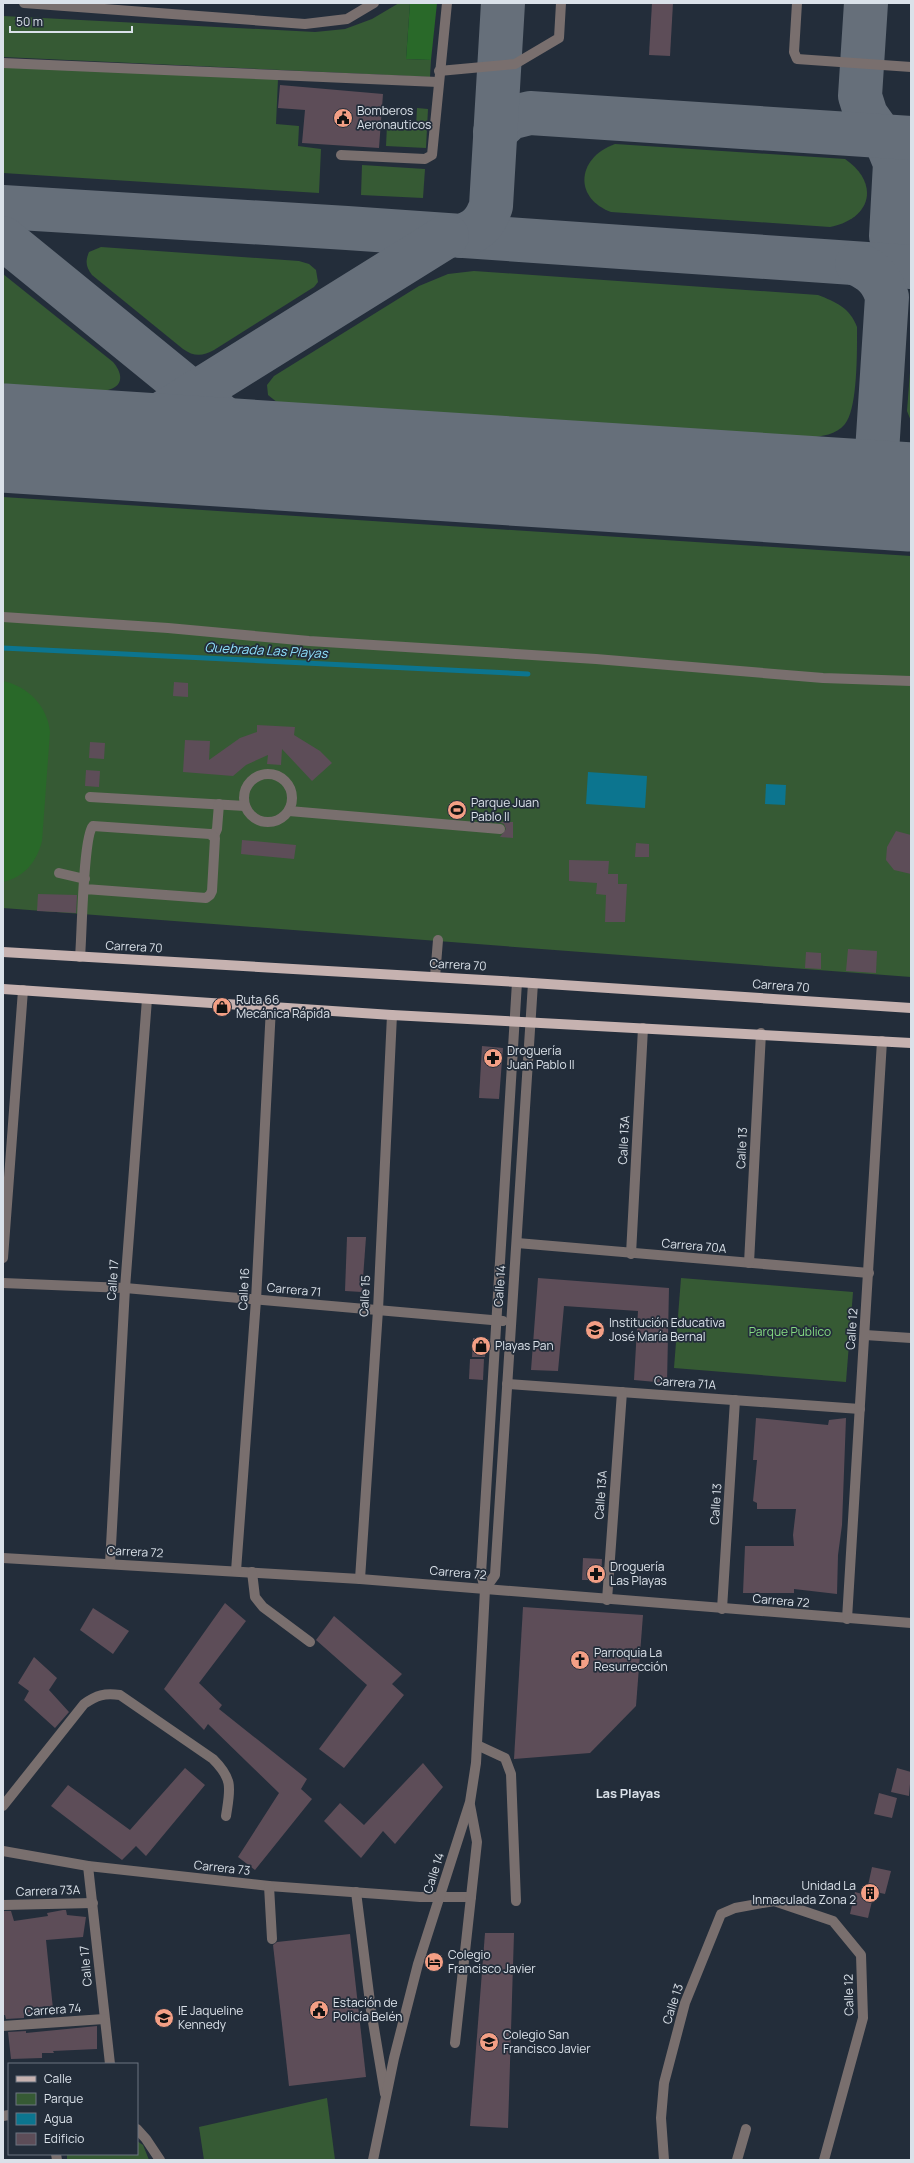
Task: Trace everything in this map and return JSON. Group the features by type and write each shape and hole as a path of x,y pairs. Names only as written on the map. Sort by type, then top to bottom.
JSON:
{"main road":[{"name":"Carrera 70","path":"3,952 517,982 911,1008"},
{"path":"3,989 392,1015 761,1033 911,1043"}],"street":[{"path":"24,3 153,8 305,24 346,19 374,3"},
{"path":"341,155 430,158 433,150 439,71 447,3"},
{"path":"439,71 515,64 559,38 561,3"},
{"path":"797,3 794,52 797,59 911,67"},
{"path":"3,63 438,82"},
{"path":"3,617 168,628 325,642 596,659 823,678 911,682"},
{"path":"271,774 284,780 292,791 292,805 289,812 275,822 262,822 251,816 245,806 245,792 247,785 258,776 271,774"},
{"path":"90,797 245,806"},
{"path":"59,873 85,884 206,898 212,891 214,836 218,829 219,804"},
{"path":"289,812 500,829"},
{"path":"80,956 88,836 93,826 210,834 214,836"},
{"path":"435,977 438,940"},
{"name":"Calle 14","path":"373,2160 394,2058 418,1964 470,1802 476,1763 485,1588 481,1574 517,982"},
{"name":"Calle 14","path":"485,1588 495,1575 533,983"},
{"path":"3,1258 23,990"},
{"name":"Calle 17","path":"110,1564 125,1288 147,999"},
{"name":"Calle 16","path":"236,1572 256,1300 271,1007"},
{"name":"Calle 15","path":"360,1579 378,1310 392,1015"},
{"name":"Calle 13A","path":"631,1254 643,1028"},
{"name":"Calle 13","path":"749,1263 761,1033"},
{"name":"Calle 12","path":"847,1619 882,1041"},
{"name":"Carrera 70A","path":"517,1243 631,1254 869,1273"},
{"name":"Carrera 71","path":"3,1282 125,1288 511,1322"},
{"path":"865,1335 911,1338"},
{"name":"Carrera 71A","path":"507,1384 860,1409"},
{"name":"Calle 13A","path":"607,1600 622,1392"},
{"name":"Calle 13","path":"722,1609 735,1400"},
{"name":"Carrera 72","path":"3,1558 360,1579 485,1588 607,1600 911,1623"},
{"path":"252,1572 255,1597 263,1607 310,1642"},
{"path":"3,1806 84,1704 97,1695 108,1693 120,1695 213,1759 224,1771 230,1788 226,1816"},
{"path":"477,1745 505,1758 511,1774 516,1901"},
{"path":"455,2043 477,1842 470,1802"},
{"name":"Carrera 73","path":"3,1851 88,1866 269,1886 439,1898 471,1897"},
{"name":"Calle 17","path":"88,1866 110,2063"},
{"path":"269,1886 272,1939"},
{"path":"356,1892 371,2010 386,2101"},
{"name":"Calle 13","path":"664,2160 661,2118 664,2083 685,2003 721,1914 736,1908 774,1901"},
{"name":"Calle 12","path":"774,1901 833,1921 861,1954 864,2018 824,2160"},
{"name":"Carrera 73A","path":"3,1905 93,1903"},
{"name":"Carrera 74","path":"3,2026 104,2019"},
{"path":"737,2160 746,2128"},
{"path":"138,2130 160,2160"}],"green space":[{"path":"399,3 410,3 406,59 431,60 430,77 3,57 3,16 315,32 345,29 372,19"},
{"path":"410,3 437,3 431,60 406,59"},
{"path":"3,67 278,79 276,124 299,126 298,146 321,149 319,193 3,173"},
{"path":"417,108 428,109 426,148 386,146 387,125 416,126"},
{"path":"615,144 845,159 856,168 863,179 867,189 866,199 862,208 855,216 844,223 830,227 611,212 598,205 590,197 585,187 584,177 587,167 593,158 603,150"},
{"path":"362,165 425,169 423,198 361,195"},
{"path":"101,247 299,261 309,264 316,270 318,282 314,287 214,350 206,354 198,355 187,352 183,349 92,275 87,264 89,252"},
{"path":"474,271 818,295 831,300 846,310 854,320 857,327 855,392 849,416 845,424 837,431 819,437 809,438 278,403 268,395 267,385 274,376 419,286 448,274"},
{"path":"3,274 113,362 120,373 120,381 118,384 111,389 89,392 3,386"},
{"path":"911,359 911,421 907,411"},
{"name":"Parque Juan Pablo II","path":"3,497 911,556 911,977 3,908"},
{"path":"3,681 21,688 35,699 45,714 50,732 42,841 40,848 29,867 24,872 11,880 3,882"},
{"name":"Parque Publico","path":"681,1278 853,1292 846,1382 674,1368"},
{"path":"327,2098 335,2160 204,2160 199,2127"},
{"path":"138,2142 143,2145 149,2160 67,2160 67,2155 138,2155"}],"water":[{"path":"588,772 647,776 645,808 586,804"},
{"path":"766,784 786,785 785,805 765,804"}],"building":[{"path":"652,3 673,3 670,56 649,55"},
{"name":"Bomberos Aeronauticos","path":"280,85 383,94 379,148 302,143 305,110 278,108"},
{"path":"174,682 188,683 188,697 173,696"},
{"path":"257,725 295,727 294,735 320,751 332,763 312,781 282,749 281,765 267,764 268,755 246,765 233,776 183,772 185,740 210,741 209,760 240,738 257,732"},
{"path":"90,742 105,743 104,759 89,758"},
{"path":"86,770 100,771 99,787 85,786"},
{"path":"500,822 513,822 513,838 500,837 506,829 504,824"},
{"path":"896,831 911,835 911,874 894,870 886,860 887,847"},
{"path":"242,840 296,845 294,859 241,854"},
{"path":"636,843 649,844 649,857 635,857"},
{"path":"569,860 609,861 608,874 618,874 618,884 627,884 625,922 605,922 606,895 596,894 597,883 569,881"},
{"path":"38,894 77,895 76,913 37,911"},
{"path":"848,949 877,951 876,973 846,971"},
{"path":"806,952 821,953 821,969 805,968"},
{"path":"482,1046 503,1048 499,1099 479,1098"},
{"path":"347,1237 366,1237 362,1292 345,1291"},
{"path":"538,1278 669,1288 667,1383 634,1380 638,1311 564,1306 558,1371 531,1370"},
{"path":"473,1338 485,1338 485,1357 472,1357"},
{"path":"470,1359 484,1359 483,1380 469,1379"},
{"path":"756,1418 828,1425 829,1420 846,1418 842,1525 838,1555 837,1594 794,1589 794,1593 743,1593 745,1546 794,1546 793,1535 796,1509 757,1509 757,1503 753,1501 757,1460 753,1460"},
{"path":"583,1558 602,1559 601,1580 582,1580"},
{"path":"225,1603 246,1621 199,1683 222,1705 219,1709 307,1779 301,1789 312,1799 255,1870 238,1857 279,1793 208,1724 204,1730 164,1689"},
{"name":"Parroquia La Resurrección","path":"523,1607 643,1615 636,1706 590,1753 514,1759"},
{"path":"93,1608 129,1631 113,1654 80,1630"},
{"path":"334,1616 402,1674 392,1684 404,1695 344,1768 319,1749 367,1685 316,1640"},
{"path":"34,1657 57,1678 49,1690 69,1712 55,1728 24,1700 29,1691 18,1683"},
{"path":"423,1763 443,1787 395,1844 383,1831 361,1858 324,1821 340,1803 364,1825"},
{"path":"185,1768 205,1785 146,1856 136,1846 122,1860 51,1806 68,1785 130,1830"},
{"path":"897,1768 911,1772 909,1796 891,1792"},
{"path":"879,1793 897,1798 892,1818 874,1814"},
{"path":"872,1867 891,1871 885,1894 867,1890"},
{"path":"855,1892 873,1897 868,1918 850,1914"},
{"path":"66,1910 67,1915 86,1917 83,1937 46,1940 53,2009 24,2013 24,2018 6,2019 5,2015 3,2015 3,1911 11,1911 14,1921 48,1916 47,1913"},
{"path":"485,1933 514,1933 508,2128 470,2126"},
{"name":"Estación de Policía Belén","path":"350,1934 366,2077 289,2086 273,1945 277,1942"},
{"path":"97,2026 97,2049 53,2051 54,2053 42,2053 42,2058 11,2059 8,2032 26,2031 26,2033"}],"waterway":[{"name":"Quebrada Las Playas","path":"3,648 528,674"}],"taxiway":[{"path":"462,236 480,225 491,206 503,3"},
{"path":"866,3 860,96 866,115 888,146 895,163 891,236"},
{"path":"495,132 510,118 530,113 911,138"},
{"path":"3,207 347,228 911,267"},
{"path":"91,444 126,436 447,236"},
{"path":"3,238 252,441 266,450 282,456"},
{"path":"822,492 843,490 858,484 869,472 877,452 887,297 880,281 868,270 857,264"},
{"path":"877,452 884,473 892,485 903,493 911,496"}],"runway":[{"path":"3,438 911,497"}],"place":[{"name":"Bomberos Aeronauticos","path":"343,118"},
{"name":"Parque Juan Pablo II","path":"457,810"},
{"name":"Ruta 66 Mecánica Rápida","path":"222,1007"},
{"name":"Droguería Juan Pablo II","path":"493,1058"},
{"name":"Institución Educativa José María Bernal","path":"595,1330"},
{"name":"Playas Pan","path":"481,1346"},
{"name":"Droguería Las Playas","path":"596,1574"},
{"name":"Parroquia La Resurrección","path":"580,1660"},
{"name":"Unidad La Inmaculada Zona 2","path":"870,1893"},
{"name":"Colegio Francisco Javier","path":"434,1962"},
{"name":"Estación de Policía Belén","path":"319,2010"},
{"name":"IE Jaqueline Kennedy","path":"164,2018"},
{"name":"Colegio San Francisco Javier","path":"489,2042"}],"district":[{"name":"Las Playas","path":"628,1793"}]}
